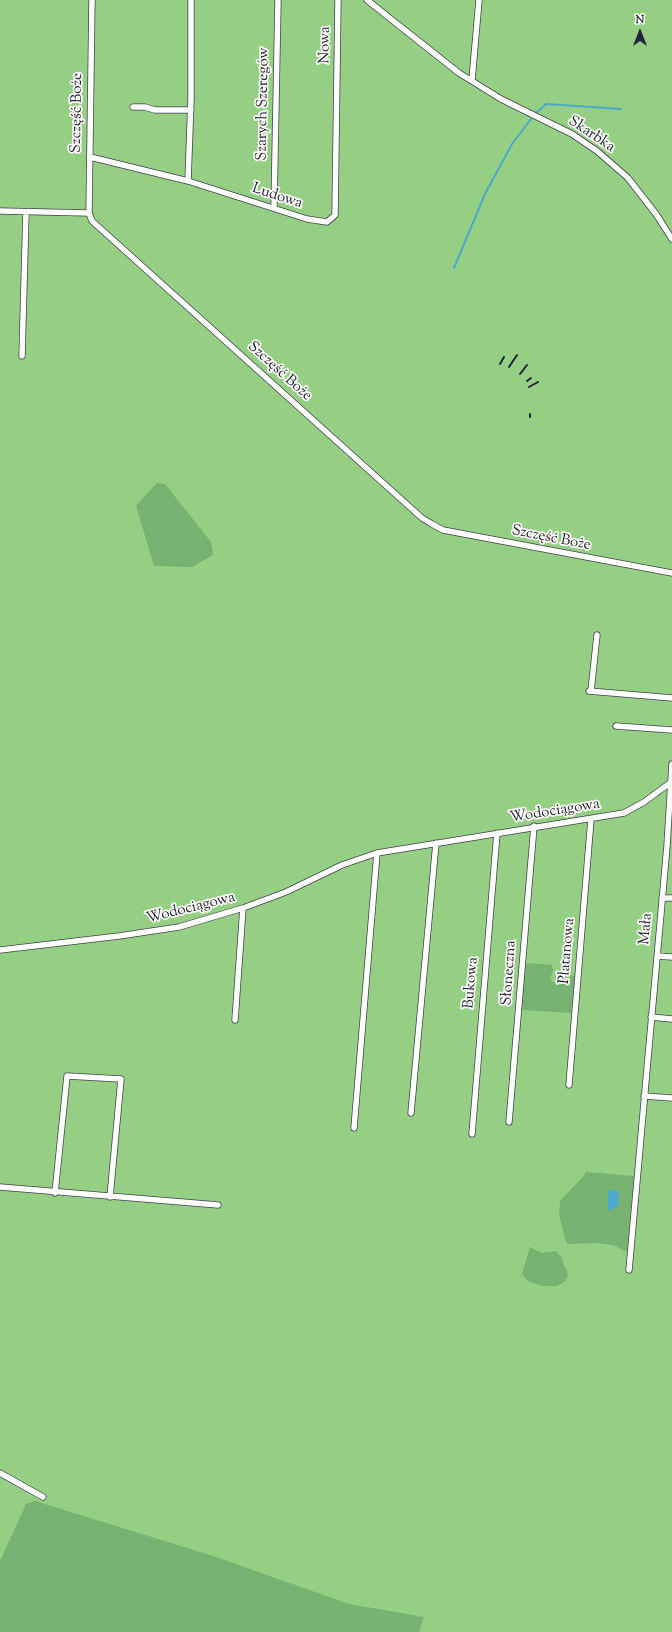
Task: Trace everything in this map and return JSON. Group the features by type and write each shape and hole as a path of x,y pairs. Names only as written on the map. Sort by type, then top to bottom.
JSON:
{"street":[{"name":"Szczęść Boże","path":"92,0 89,213 92,221 422,518 443,530 672,574"},
{"path":"188,181 191,0"},
{"name":"Szarych Szeregów","path":"274,208 278,0"},
{"name":"Nowa","path":"337,90 338,0"},
{"name":"Skarbka","path":"367,0 443,62 459,73 500,98 572,134 597,151 628,178 656,214 672,239"},
{"path":"472,80 479,0"},
{"name":"Ludowa","path":"90,157 188,181 307,219 327,222 335,215 337,90"},
{"path":"133,107 145,107 155,110 190,110"},
{"path":"0,211 89,213"},
{"path":"22,356 26,212"},
{"path":"597,635 590,691 672,698"},
{"path":"616,726 672,730"},
{"name":"Mała","path":"629,1270 662,898 670,846 670,783 672,764"},
{"name":"Wodociągowa","path":"0,950 127,935 179,927 243,908 286,892 342,865 377,853 534,826 591,819 624,813 636,808 670,783"},
{"name":"Platanowa","path":"569,1085 591,819"},
{"name":"Słoneczna","path":"509,1122 534,826"},
{"name":"Bukowa","path":"472,1134 497,833"},
{"path":"411,1113 436,843"},
{"path":"354,1128 377,853"},
{"path":"662,898 672,898"},
{"path":"235,1020 243,908"},
{"path":"657,956 672,957"},
{"path":"651,1017 672,1019"},
{"path":"55,1192 67,1076 121,1080 110,1197"},
{"path":"644,1096 672,1098"},
{"path":"0,1187 218,1205"},
{"path":"0,1473 43,1497"}],"green space":[{"path":"0,0 672,0 672,1632 0,1632"},
{"path":"157,483 165,484 211,542 213,555 192,567 154,566 136,506"},
{"path":"525,963 552,965 553,971 550,978 552,982 562,983 566,981 567,975 575,976 571,1013 522,1010"},
{"path":"586,1172 634,1176 627,1252 613,1245 597,1243 568,1244 566,1242 559,1215 560,1201"},
{"path":"530,1247 542,1253 556,1251 562,1258 567,1271 568,1277 564,1282 557,1286 542,1286 528,1281 522,1274"},
{"path":"35,1501 213,1556 349,1604 424,1617 419,1632 0,1632 0,1561 26,1504"}],"water":[{"path":"613,1189 618,1192 618,1206 608,1211 608,1191"}],"waterway":[{"path":"536,113 546,104 621,109"},
{"path":"454,268 485,194 512,144 531,119"}],"railway":[{"path":"509,367 517,355"},
{"path":"500,364 504,357"},
{"path":"520,374 527,365"},
{"path":"527,381 531,378"},
{"path":"529,387 538,382"}]}
